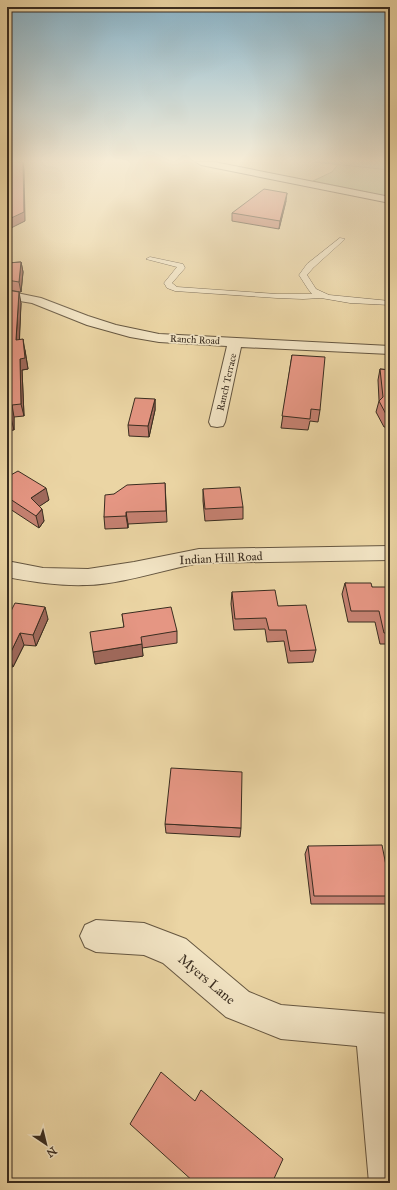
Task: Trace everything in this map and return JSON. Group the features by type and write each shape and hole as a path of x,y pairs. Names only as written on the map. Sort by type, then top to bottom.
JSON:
{"street":[{"name":"Ranch Road","path":"7,294 34,299 85,320 129,333 158,338 390,350"},
{"name":"Ranch Terrace","path":"216,422 234,341"},
{"name":"Indian Hill Road","path":"7,569 43,576 88,577 134,570 170,561 199,556 390,553"},
{"name":"Myers Lane","path":"96,936 144,939 174,950 238,1005 281,1022 382,1032"},
{"path":"382,1032 389,1183"}],"lane":[{"path":"342,239 310,266 303,275 314,292 338,299 390,303"},
{"path":"150,259 180,266 181,268 168,283 175,289 277,296 303,297 324,295"}],"building":[{"path":"259,218 281,218 280,221"},
{"path":"21,262 19,282 7,280 7,263"},
{"path":"7,290 19,292 16,340 23,339 25,358 20,359 21,404 12,405 11,418 7,419"},
{"path":"292,355 325,357 320,410 311,409 310,419 282,416"},
{"path":"380,369 390,370 390,415 387,416 379,401 383,397"},
{"path":"135,398 155,399 148,426 128,425"},
{"path":"18,471 46,488 31,498 42,509 36,516 7,497 7,474 9,476"},
{"path":"165,483 166,511 126,512 126,516 104,517 105,495 114,494 127,485"},
{"path":"240,487 243,507 205,509 203,489"},
{"path":"345,583 371,583 372,587 388,587 390,596 390,633 384,633 379,611 351,611"},
{"path":"275,590 278,606 306,605 316,650 290,651 286,630 269,630 266,618 235,619 232,592"},
{"path":"15,603 45,607 33,635 20,633 9,656 7,655 7,613 10,613"},
{"path":"171,607 177,631 141,637 142,644 93,652 90,632 124,627 122,614"},
{"path":"171,768 242,772 241,828 165,824"},
{"path":"382,845 390,886 390,896 314,896 308,846"},
{"path":"161,1072 195,1101 201,1090 283,1159 272,1183 195,1183 130,1124"}]}
